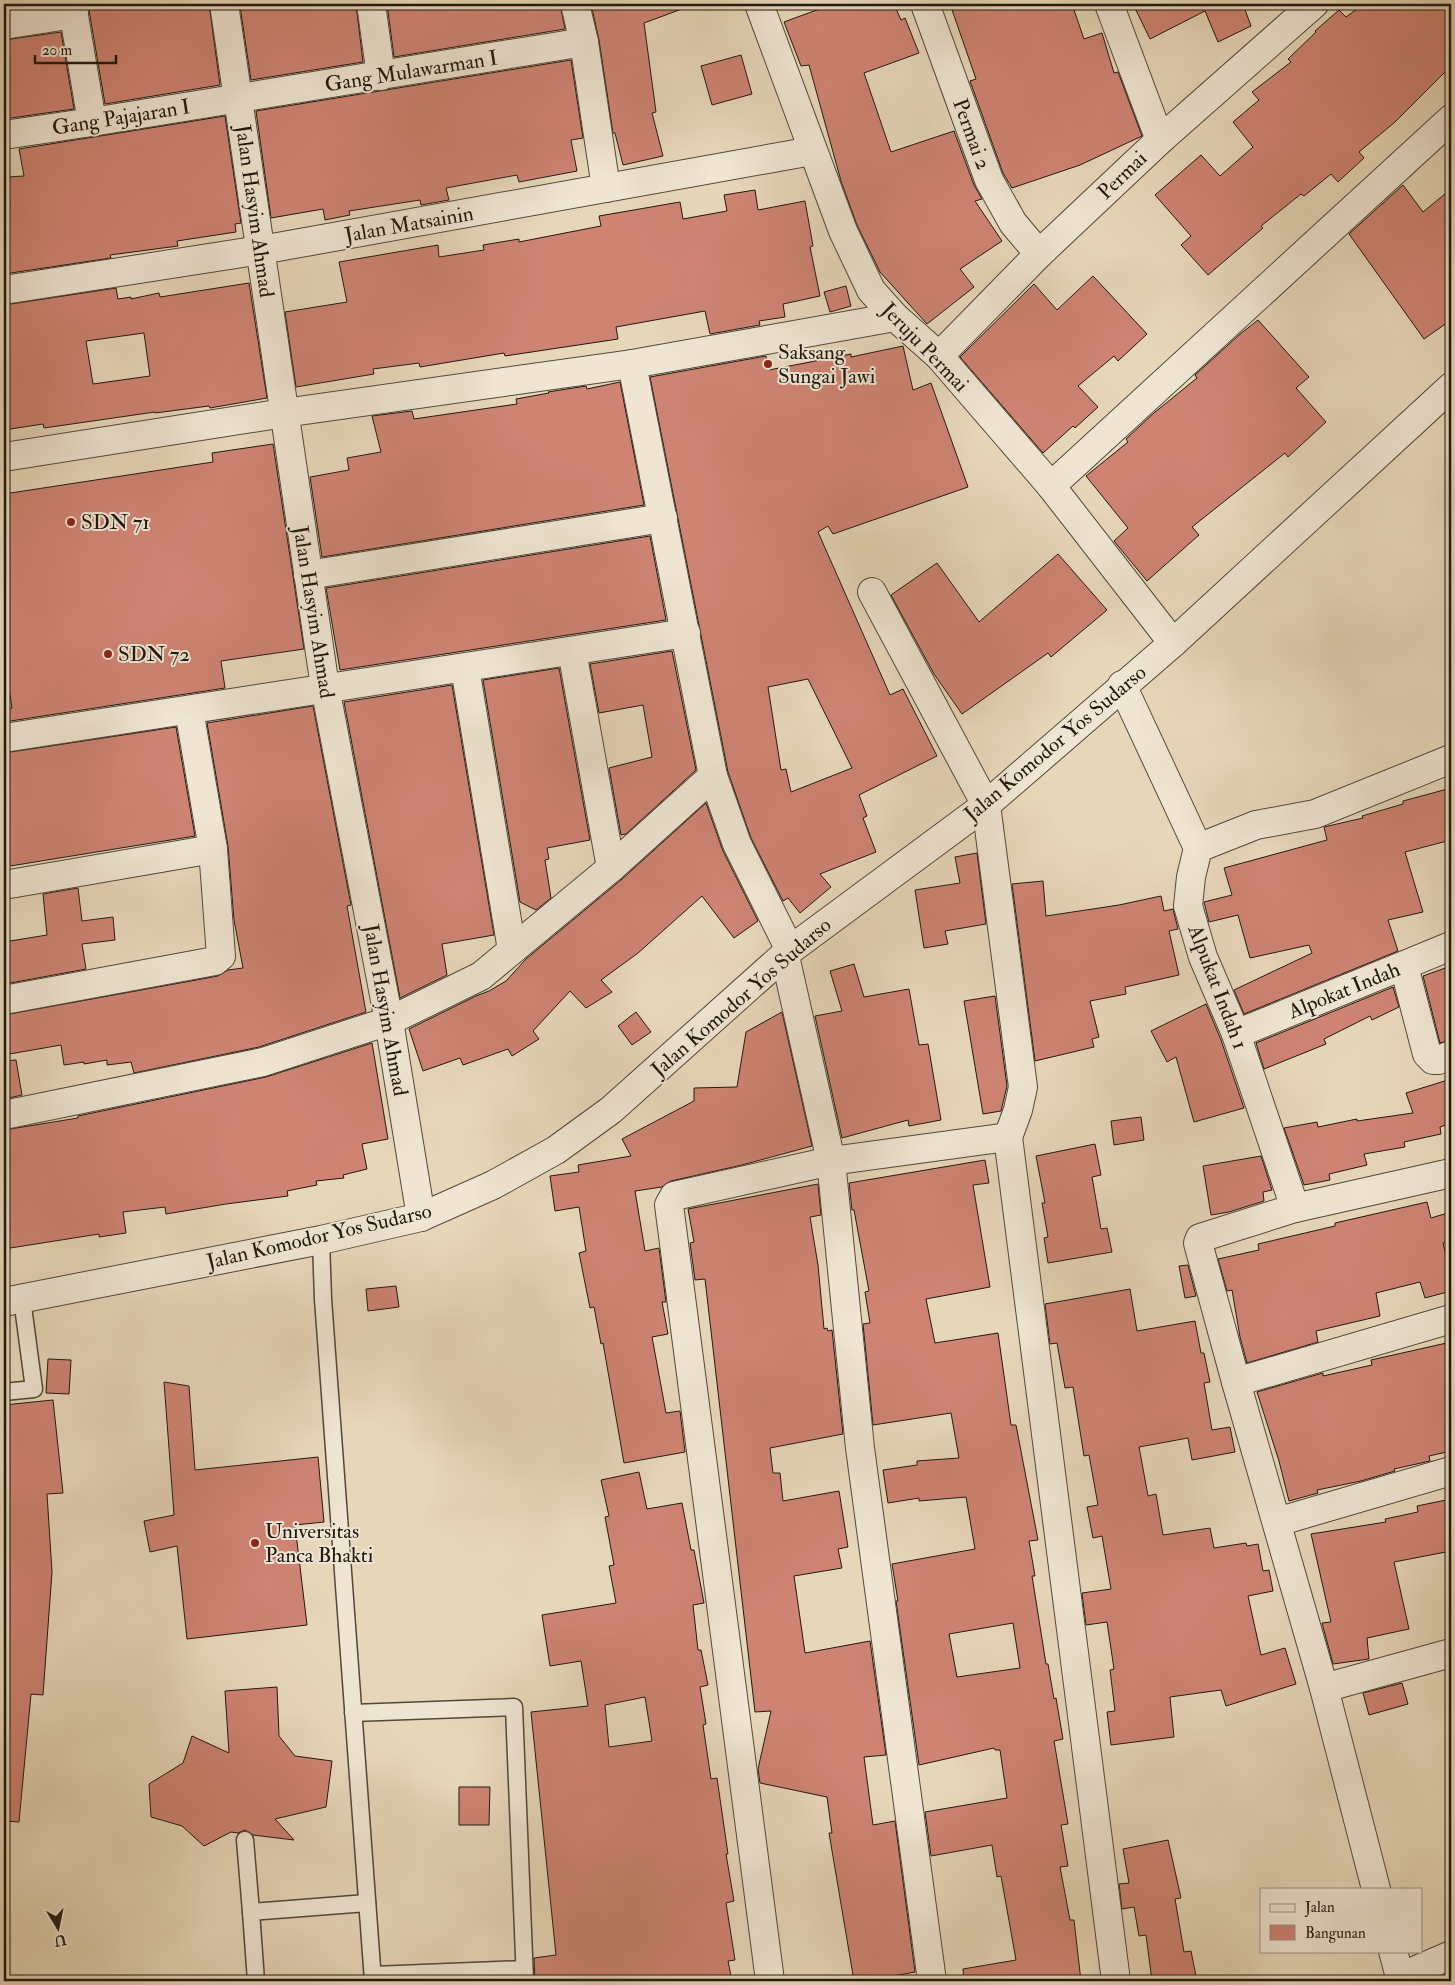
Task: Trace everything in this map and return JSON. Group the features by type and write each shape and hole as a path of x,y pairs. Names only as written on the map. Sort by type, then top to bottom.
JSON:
{"street":[{"name":"Jalan Hasyim Ahmad","path":"224,4 325,687 389,1021 421,1217"},
{"path":"371,4 381,76"},
{"path":"575,4 584,42 606,188"},
{"name":"Jeruju Permai","path":"759,4 843,231 871,290 896,317 939,356 1051,486 1173,643"},
{"name":"Permai 2","path":"925,4 989,180 1013,223 1039,254"},
{"path":"1109,4 1160,140"},
{"name":"Permai","path":"939,356 1039,254 1160,140 1284,15 1314,4"},
{"path":"4,25 73,9 92,122"},
{"name":"Gang Mulawarman I","path":"238,99 584,42"},
{"name":"Gang Pajajaran I","path":"4,135 238,99"},
{"path":"1051,486 1451,119"},
{"name":"Jalan Matsainin","path":"4,290 261,250 812,151"},
{"path":"4,457 284,413 632,364 896,317"},
{"path":"632,364 713,776 737,844 788,953 831,1161 860,1448 932,1981"},
{"name":"Jalan Komodor Yos Sudarso","path":"13,1300 321,1240 421,1217 493,1185 556,1150 611,1110 788,953 986,805 1122,685 1173,643 1451,387"},
{"path":"308,575 663,518"},
{"path":"872,592 986,805 1023,1087 1018,1110 1008,1137 1116,1981"},
{"path":"4,738 325,687 465,668 686,632"},
{"path":"572,651 610,868"},
{"path":"465,668 512,950"},
{"path":"1122,685 1198,848 1256,825 1315,814 1451,759"},
{"path":"4,1000 214,961 222,956 213,849 189,710"},
{"path":"4,1115 263,1062 389,1021 480,976 610,868 713,776"},
{"name":"Alpukat Indah 1","path":"1198,848 1191,877 1188,906 1203,957 1236,1034 1295,1208"},
{"path":"4,885 213,849"},
{"name":"Alpokat Indah","path":"1236,1034 1451,946"},
{"path":"1404,966 1427,1054 1433,1060 1439,1060 1451,1055"},
{"path":"770,1981 670,1205 674,1196 831,1161 1008,1137"},
{"path":"1376,1888 1324,1688 1198,1243 1200,1238 1295,1208 1451,1173"},
{"path":"1236,1382 1451,1319"},
{"path":"1277,1522 1451,1471"},
{"path":"1324,1688 1451,1653"},
{"path":"1393,1952 1400,1979 1451,1955"}],"lane":[{"path":"321,1240 323,1299 353,1713 373,1978 524,1975 514,1707 353,1713"},
{"path":"4,1392 34,1389 13,1300"},
{"path":"245,1840 256,1981"},
{"path":"251,1912 367,1903"}],"building":[{"path":"88,4 209,4 220,85 105,104"},
{"path":"251,4 356,4 363,62 251,80 240,6"},
{"path":"387,4 421,4 422,10 447,4 459,4 459,7 477,4 560,4 565,29 394,57"},
{"path":"591,4 690,4 690,6 644,23 656,112 652,113 663,156 623,165 615,133 613,133 599,40"},
{"path":"833,4 894,4 901,20 905,18 919,53 864,73 891,152 954,131 974,185 982,199 975,201 1002,241 960,269 974,287 927,324 880,272 857,225 841,181 809,65 801,66 784,22"},
{"path":"950,4 1072,4 1084,39 1102,33 1114,73 1118,72 1142,136 1080,165 1012,188 1003,173 970,81 976,79"},
{"path":"1133,4 1243,4 1251,26 1218,42 1205,11 1150,39"},
{"path":"1364,4 1451,4 1451,66 1395,122 1359,152 1364,158 1338,182 1331,174 1304,196 1301,194 1261,226 1263,228 1208,275 1181,245 1191,236 1155,195 1201,155 1220,176 1253,147 1233,122 1259,100 1252,92 1291,62 1288,59 1339,10 1346,17"},
{"path":"61,32 74,109 4,119 4,82 9,81 4,54 4,40"},
{"path":"741,55 752,94 712,105 701,66"},
{"path":"571,60 583,138 571,140 577,171 519,182 517,175 446,188 449,200 421,205 420,200 349,211 350,215 325,220 323,209 271,218 256,111"},
{"path":"225,116 241,223 235,224 236,232 177,241 178,246 110,255 111,258 4,274 4,210 10,209 7,177 24,176 19,149"},
{"path":"1403,185 1423,212 1451,189 1451,320 1424,339 1349,234"},
{"path":"755,190 758,210 805,201 813,246 810,247 820,296 783,304 785,317 759,321 760,325 710,334 705,311 616,327 618,339 505,356 504,353 420,367 419,363 373,369 374,374 296,387 285,312 347,302 339,262 438,245 439,257 484,250 483,245 519,239 519,242 601,226 599,216 680,202 683,219 727,211 724,195"},
{"path":"1093,276 1147,334 1118,361 1114,356 1078,386 1098,407 1043,453 960,357 1034,284 1057,310"},
{"path":"249,283 267,398 210,408 209,406 155,412 44,428 43,424 4,430 4,305 116,288 118,299 131,297 131,299 159,293 160,297","holes":["144,333 150,376 93,384 86,341"]},
{"path":"846,286 851,306 830,312 824,292"},
{"path":"1258,320 1309,377 1296,388 1326,422 1288,457 1285,453 1192,527 1199,535 1147,581 1114,541 1128,528 1086,476 1128,442 1126,439 1197,378 1195,375"},
{"path":"903,346 913,390 931,383 968,487 833,534 828,526 818,532 890,695 903,689 937,756 859,795 867,816 863,818 876,852 820,874 831,887 800,913 788,898 783,901 751,838 728,772 650,377 766,356 769,370 851,354 851,357","holes":["808,679 852,768 791,792 786,769 781,770 768,687"]},
{"path":"620,382 644,505 322,557 310,477 349,470 347,458 381,452 372,416 412,411 414,419 517,404 516,399 548,392 586,386 587,389"},
{"path":"273,444 304,649 221,661 225,688 4,722 4,709 12,708 4,656 4,494 213,462 212,453"},
{"path":"650,536 666,620 340,670 326,588"},
{"path":"1058,554 1107,610 1051,657 1048,653 962,714 934,674 891,595 937,563 979,622"},
{"path":"672,651 696,770 626,834 621,835 609,768 652,757 643,705 599,713 590,664"},
{"path":"559,668 590,840 547,848 549,859 545,860 551,898 536,910 520,902 483,680"},
{"path":"452,685 494,935 442,944 447,975 400,998 344,702"},
{"path":"313,706 351,905 347,906 366,1012 259,1047 134,1073 131,1062 107,1065 107,1060 64,1065 61,1045 4,1055 4,1015 218,976 228,970 243,968 234,920 228,846 207,723"},
{"path":"176,727 195,836 4,867 4,753"},
{"path":"1451,788 1451,840 1405,852 1423,912 1388,920 1398,951 1244,1014 1234,990 1312,953 1309,945 1250,958 1238,915 1209,922 1204,902 1232,895 1224,868 1327,840 1324,827 1363,818 1362,816 1403,804 1403,801"},
{"path":"706,803 723,851 758,921 734,938 702,896 638,953 601,980 612,992 586,1008 570,991 533,1031 539,1039 512,1056 508,1049 463,1065 460,1058 423,1071 409,1029 506,981 526,959 621,880"},
{"path":"977,853 986,924 945,931 948,944 924,948 915,890 960,883 955,857"},
{"path":"1043,881 1046,916 1119,905 1161,896 1164,911 1173,909 1178,929 1169,931 1179,975 1125,987 1126,994 1090,1001 1099,1037 1092,1039 1094,1047 1035,1061 1012,884"},
{"path":"78,888 82,921 113,917 115,940 82,944 86,969 5,984 4,942 47,935 43,894"},
{"path":"854,964 864,997 909,989 919,1045 928,1044 941,1120 909,1126 908,1120 842,1138 815,1016 842,1011 830,971"},
{"path":"1448,967 1451,974 1451,1040 1440,1043 1423,976"},
{"path":"1393,987 1399,1007 1372,1020 1370,1016 1324,1039 1326,1044 1264,1069 1256,1043"},
{"path":"995,996 1007,1086 1001,1111 983,1114 964,1001"},
{"path":"1206,1004 1221,1040 1244,1108 1194,1122 1176,1057 1167,1062 1151,1031"},
{"path":"636,1012 651,1032 632,1045 618,1026"},
{"path":"782,1012 812,1146 742,1165 671,1181 662,1187 635,1191 645,1251 659,1248 666,1302 662,1302 668,1334 652,1337 666,1413 680,1411 685,1452 624,1463 603,1343 601,1344 594,1307 590,1308 579,1253 586,1251 579,1207 555,1211 550,1176 579,1172 578,1165 631,1156 622,1139 694,1101 694,1088 737,1087 746,1032"},
{"path":"372,1043 388,1139 362,1144 367,1169 343,1175 344,1178 316,1181 317,1185 287,1191 288,1196 166,1214 165,1207 123,1212 126,1233 99,1237 99,1234 4,1249 4,1130 78,1118 78,1116 266,1077"},
{"path":"16,1060 22,1095 4,1099 4,1061"},
{"path":"1451,1079 1451,1123 1440,1127 1441,1134 1404,1142 1405,1147 1364,1154 1367,1165 1329,1174 1330,1180 1304,1185 1284,1128 1317,1122 1318,1127 1357,1119 1357,1121 1413,1113 1406,1093"},
{"path":"1141,1117 1144,1140 1114,1145 1111,1121"},
{"path":"1095,1144 1101,1175 1092,1177 1101,1229 1107,1228 1112,1252 1048,1263 1044,1238 1048,1237 1042,1203 1045,1203 1036,1156"},
{"path":"1261,1156 1272,1190 1263,1192 1264,1201 1229,1212 1211,1215 1203,1166"},
{"path":"985,1160 989,1183 973,1185 990,1287 926,1299 935,1343 998,1333 1011,1425 1016,1425 1038,1540 1029,1541 1035,1576 1032,1576 1046,1664 1048,1664 1054,1699 1056,1698 1063,1739 1054,1741 1068,1824 1061,1825 1068,1866 1060,1867 1070,1920 1074,1920 1081,1981 964,1981 963,1969 1016,1960 1001,1876 997,1877 992,1845 931,1856 925,1812 1007,1798 1000,1750 995,1750 994,1748 919,1765 892,1564 975,1549 966,1497 919,1501 919,1498 888,1503 883,1470 917,1465 917,1461 959,1458 951,1413 873,1425 863,1324 870,1323 865,1292 869,1291 854,1210 852,1210 849,1183","holes":["1013,1623 1020,1668 957,1677 949,1634"]},
{"path":"818,1184 821,1215 810,1217 818,1265 824,1329 832,1330 843,1434 770,1448 773,1473 780,1473 783,1501 839,1491 848,1547 838,1549 842,1568 794,1576 805,1653 870,1641 886,1755 864,1757 873,1825 895,1821 915,1972 867,1981 854,1981 829,1833 832,1833 827,1797 760,1783 758,1769 771,1711 755,1712 705,1279 695,1280 690,1243 694,1242 688,1209"},
{"path":"1427,1202 1431,1218 1451,1212 1451,1241 1443,1243 1451,1275 1451,1291 1425,1298 1420,1282 1376,1293 1380,1316 1316,1331 1318,1342 1247,1363 1240,1337 1232,1290 1227,1291 1218,1259 1259,1250 1258,1244 1335,1226 1335,1223"},
{"path":"1188,1265 1196,1296 1185,1298 1179,1266"},
{"path":"396,1286 399,1307 368,1311 366,1289"},
{"path":"1130,1289 1137,1331 1195,1321 1201,1353 1204,1353 1210,1382 1204,1383 1212,1430 1230,1427 1235,1452 1192,1460 1188,1438 1139,1447 1148,1496 1156,1494 1163,1535 1210,1528 1214,1548 1246,1543 1247,1546 1258,1544 1263,1571 1269,1570 1273,1591 1248,1596 1261,1655 1285,1648 1296,1684 1226,1706 1221,1690 1170,1697 1174,1737 1111,1745 1107,1712 1115,1711 1110,1670 1114,1669 1107,1622 1086,1625 1082,1593 1111,1589 1102,1536 1093,1538 1087,1507 1098,1505 1089,1455 1084,1456 1073,1387 1065,1388 1057,1343 1050,1344 1045,1304"},
{"path":"1451,1342 1451,1451 1429,1456 1430,1461 1394,1469 1395,1471 1361,1481 1317,1490 1318,1493 1289,1501 1279,1461 1257,1392 1323,1373 1323,1376 1372,1365 1371,1360"},
{"path":"48,1359 71,1360 69,1394 46,1393"},
{"path":"164,1382 189,1386 195,1470 318,1457 324,1522 295,1525 307,1625 187,1639 177,1546 150,1552 144,1521 174,1515"},
{"path":"53,1400 63,1493 47,1494 52,1572 43,1695 31,1694 19,1822 4,1821 4,1405"},
{"path":"639,1472 647,1509 682,1503 691,1550 694,1550 704,1603 693,1605 698,1650 701,1650 708,1685 700,1687 706,1724 703,1725 711,1779 717,1778 734,1901 726,1903 735,1960 728,1961 732,1981 535,1981 534,1958 556,1955 531,1712 588,1706 581,1661 550,1666 542,1615 616,1603 609,1566 614,1565 605,1517 609,1516 601,1480","holes":["645,1697 652,1741 609,1747 605,1705"]},
{"path":"1451,1499 1451,1551 1394,1562 1409,1629 1367,1638 1369,1659 1333,1664 1322,1623 1331,1622 1311,1534 1386,1522 1385,1519 1418,1512 1417,1506"},
{"path":"1402,1683 1408,1704 1369,1715 1363,1693"},
{"path":"277,1687 279,1736 295,1756 332,1761 326,1807 275,1819 294,1840 253,1835 245,1830 238,1833 231,1832 204,1846 182,1826 151,1817 149,1784 183,1763 192,1736 229,1753 225,1691"},
{"path":"459,1787 490,1787 489,1825 459,1825"},
{"path":"1168,1840 1181,1898 1175,1899 1184,1952 1191,1951 1197,1981 1152,1981 1146,1935 1139,1936 1134,1907 1122,1909 1119,1884 1129,1883 1123,1849"}],"place":[{"name":"Saksang Sungai Jawi","path":"768,364"},
{"name":"SDN 71","path":"71,522"},
{"name":"SDN 72","path":"108,654"},
{"name":"Universitas Panca Bhakti","path":"255,1543"}]}
